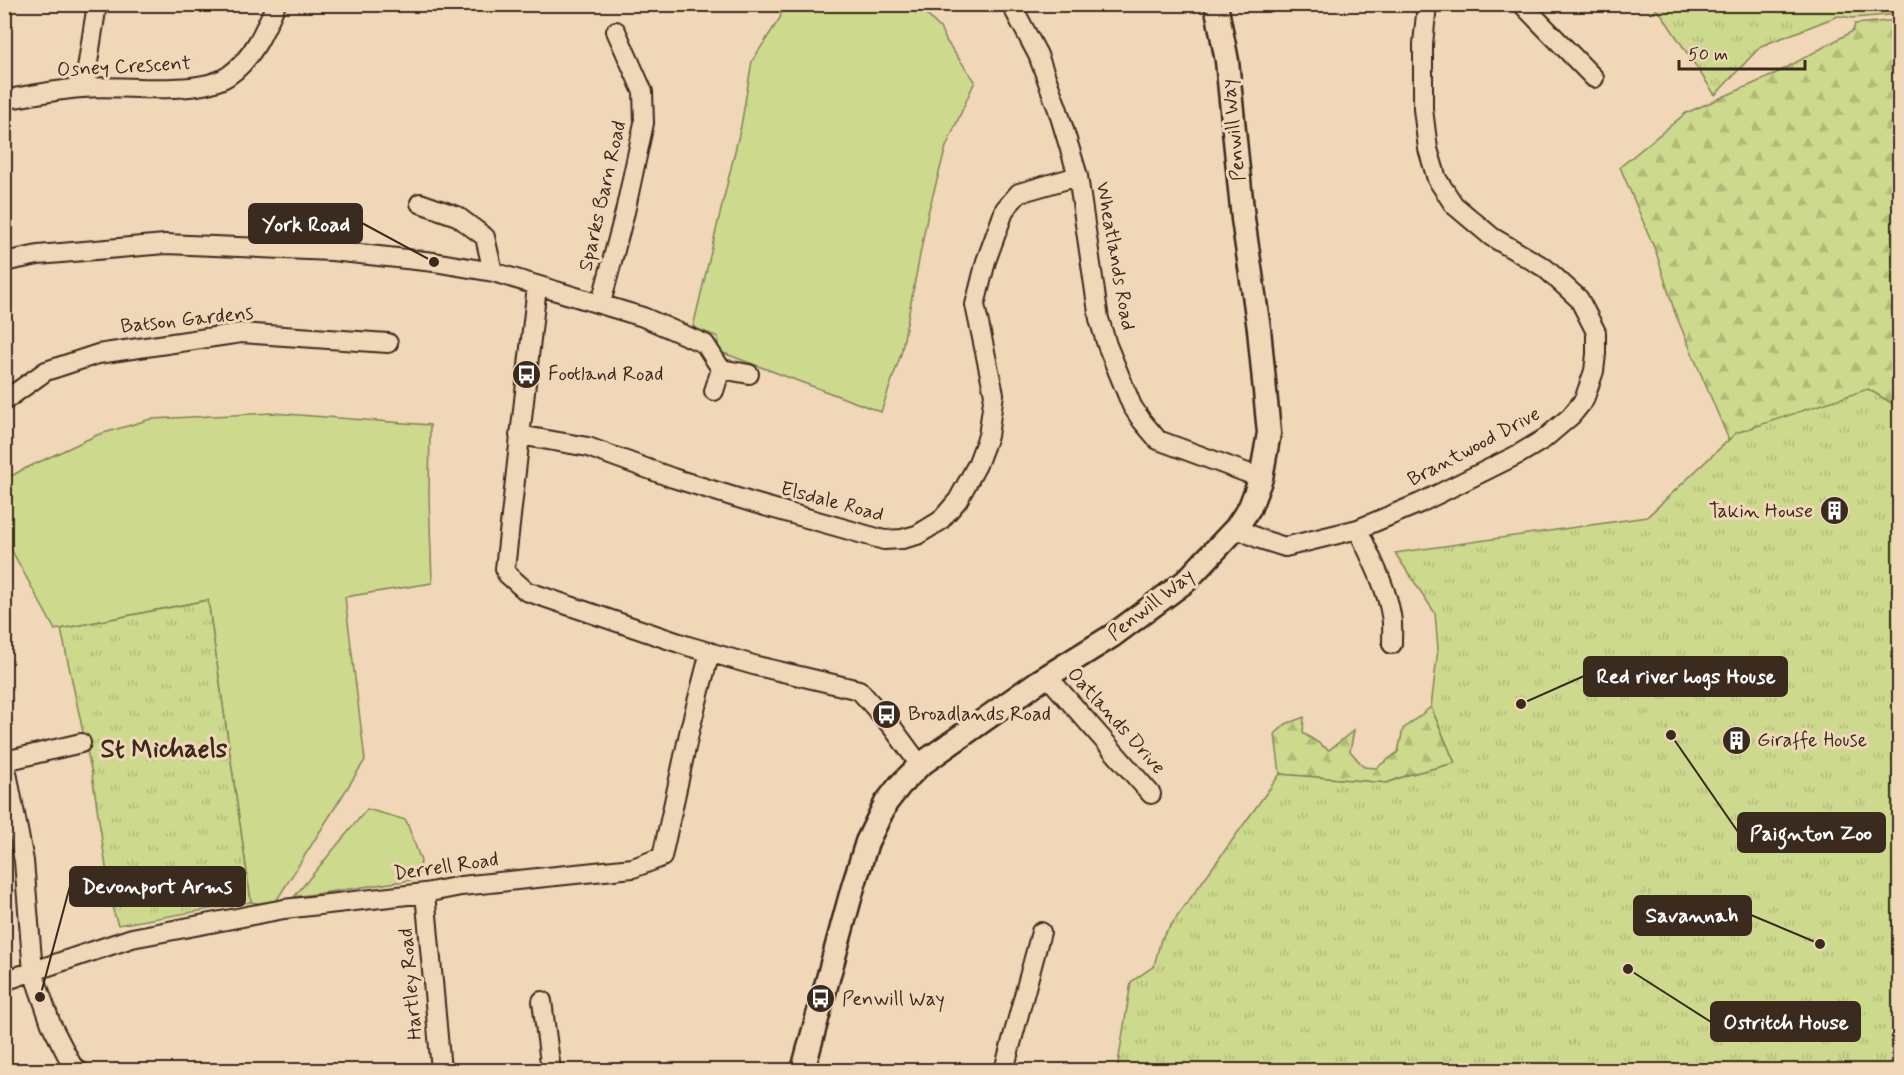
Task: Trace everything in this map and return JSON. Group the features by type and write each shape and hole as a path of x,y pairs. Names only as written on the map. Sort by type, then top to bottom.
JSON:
{"street":[{"path":"84,88 97,4"},
{"name":"Osney Crescent","path":"4,100 84,88 204,86 228,76 249,58 276,4"},
{"name":"Wheatlands Road","path":"1011,4 1038,55 1078,176 1099,319 1132,406 1158,440 1261,477"},
{"name":"Penwill Way","path":"803,1071 867,842 886,803 900,785 920,765 1038,682 1113,636 1186,581 1236,528 1250,507 1261,477 1269,433 1259,329 1243,219 1227,61 1216,4"},
{"name":"Brantwood Drive","path":"1236,528 1285,547 1358,529 1420,503 1519,454 1544,439 1571,416 1584,400 1595,363 1596,332 1579,299 1545,268 1492,237 1454,205 1437,179 1428,149 1423,109 1423,44 1427,4"},
{"path":"1522,4 1594,78"},
{"name":"Sparks Barn Road","path":"601,303 625,212 644,123 643,92 616,31"},
{"name":"Elsdale Road","path":"519,435 588,447 673,478 884,540 917,535 939,520 958,500 977,465 988,436 994,394 975,305 986,261 1005,209 1019,193 1078,176"},
{"path":"420,203 457,216 484,237 494,272"},
{"path":"4,262 38,255 165,244 332,251 434,262 494,272 642,317 705,344 721,369 749,374"},
{"path":"537,286 505,569 507,574 526,591 566,606 757,666 859,690 892,727 920,765"},
{"name":"Batson Gardens","path":"4,401 46,370 98,354 241,333 388,343"},
{"path":"714,390 721,369"},
{"path":"1358,529 1388,603 1392,644"},
{"name":"Derrell Road","path":"4,981 132,938 284,909 425,893 461,886 633,868 662,857 690,729 710,652"},
{"name":"Oatlands Drive","path":"1048,677 1151,794"},
{"path":"72,1069 51,1024 33,972 24,861 9,806 5,759 81,743"},
{"name":"Hartley Road","path":"425,893 441,1071"},
{"path":"1004,1071 1041,932"},
{"path":"542,1001 551,1071"}],"green space":[{"path":"1899,4 1899,14 1853,18 1838,16 1761,46 1715,95 1662,15 1651,5"},
{"path":"783,5 917,5 940,28 947,42 975,81 946,147 928,213 901,354 881,412 718,351 718,337 693,327 741,126 752,61 780,18"},
{"path":"1899,20 1899,439 1794,1070 1647,517 1729,440 1675,313 1656,252 1620,167 1686,113 1771,76 1853,31 1855,24"},
{"path":"1868,389 1900,408 1899,1070 1117,1070 1131,982 1154,966 1161,939 1280,774 1387,783 1455,763 1431,707 1438,649 1435,613 1395,553 1647,517 1736,433"},
{"path":"273,413 430,425 429,495 432,583 345,597 365,760 273,906 251,902 208,600 55,630 5,538 5,480 97,435 151,419"},
{"path":"208,600 251,902 118,925 112,907 92,774 61,629"},
{"path":"1431,707 1455,763 1387,783 1280,774 1275,734 1286,724 1304,717 1303,733 1329,750 1354,730 1350,751 1364,767 1376,768 1398,752 1403,729"},
{"path":"367,809 406,820 421,861 418,879 294,897"}],"place":[{"name":"York Road","path":"434,262"},
{"name":"Footland Road","path":"527,374"},
{"name":"Takin House","path":"1834,511"},
{"name":"Red river hogs House","path":"1521,704"},
{"name":"Broadlands Road","path":"887,714"},
{"name":"Paignton Zoo","path":"1671,735"},
{"name":"Giraffe House","path":"1736,740"},
{"name":"Savannah","path":"1820,944"},
{"name":"Ostritch House","path":"1628,969"},
{"name":"Devonport Arms","path":"40,997"},
{"name":"Penwill Way","path":"821,999"}],"district":[{"name":"St Michaels","path":"164,750"}]}
